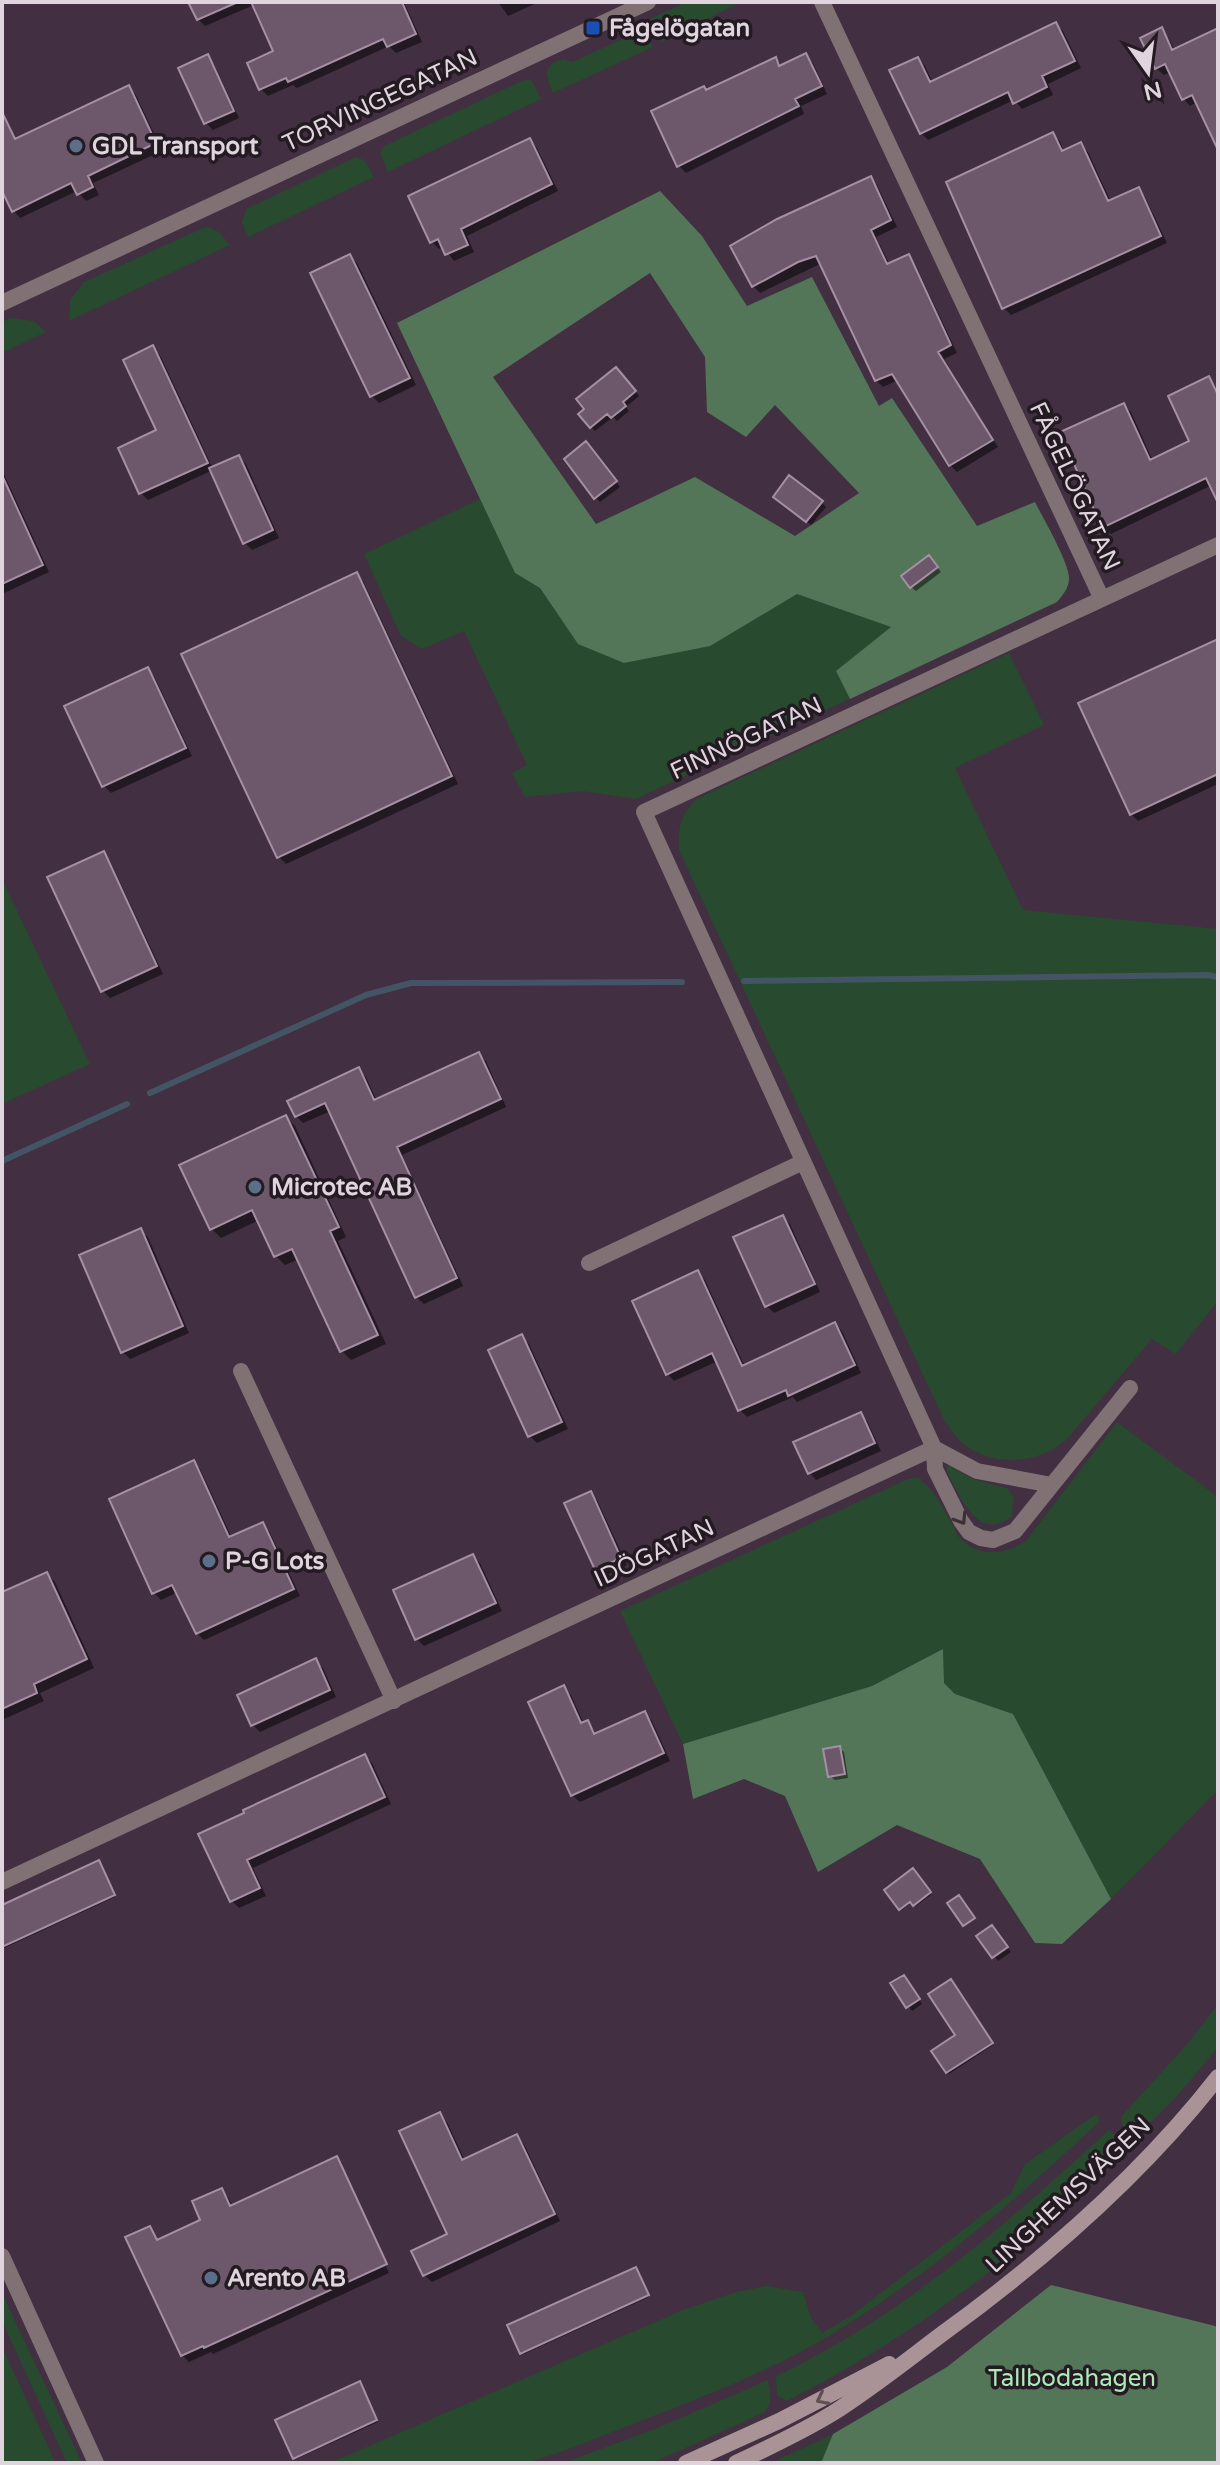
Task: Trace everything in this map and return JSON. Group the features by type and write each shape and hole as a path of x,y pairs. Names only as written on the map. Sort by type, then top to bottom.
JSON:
{"main road":[{"name":"LINGHEMSVÄGEN","path":"736,2463 829,2415 877,2383 1028,2268 1146,2161 1218,2077"},
{"name":"LINGHEMSVÄGEN","path":"686,2463 792,2414 940,2336"}],"street":[{"name":"TORVINGEGATAN","path":"2,303 648,2"},
{"name":"FÅGELÖGATAN","path":"822,2 1102,599"},
{"name":"FINNÖGATAN","path":"1130,1388 1015,1531 993,1540 969,1532 935,1469 934,1448 644,812 1218,545"},
{"path":"589,1263 803,1162"},
{"path":"241,1371 394,1701"},
{"path":"934,1448 977,1471 1052,1485"},
{"name":"IDÖGATAN","path":"2,1882 934,1448"},
{"path":"2,2256 96,2463"},
{"path":"2,2268 20,2299"}],"green space":[{"path":"686,2 741,2 662,42 650,19"},
{"path":"643,27 653,47 553,93 547,76 552,64 565,59 572,62 627,37 628,28"},
{"path":"526,79 532,81 541,99 388,172 380,153 384,146"},
{"path":"356,157 365,162 374,177 248,237 242,223 246,209"},
{"path":"660,191 702,236 747,306 812,277 879,406 892,398 977,526 1035,502 1065,563 1068,586 1057,602 850,699 836,671 891,627 797,594 710,646 624,663 578,644 540,588 515,573 397,323","holes":["650,273 705,357 707,412 746,437 775,405 859,493 795,536 695,477 596,524 493,377"]},
{"path":"210,227 230,245 69,321 70,300 84,282"},
{"path":"11,318 34,321 46,332 2,353 2,322"},
{"path":"480,499 515,573 540,588 578,644 710,645 797,594 892,627 836,671 850,699 636,799 582,791 525,797 512,773 527,765 464,631 422,649 401,636 364,554"},
{"path":"1009,653 1044,725 955,768 1023,910 1218,929 1218,1301 1176,1354 1152,1339 1056,1448 1015,1460 986,1456 973,1450 961,1442 945,1422 679,850 683,817 696,799"},
{"path":"2,879 90,1064 2,1104"},
{"path":"1117,1422 1218,1497 1218,1790 1111,1899 1013,1714 955,1694 944,1683 943,1649 872,1686 683,1744 620,1611 908,1479 918,1478 929,1488 959,1537 969,1546 985,1552 1011,1549 1026,1541"},
{"path":"951,1465 970,1478 1007,1488 1014,1498 1012,1516 1000,1523 980,1521 965,1504 947,1472 947,1466"},
{"path":"943,1649 944,1683 955,1694 1013,1714 1111,1899 1062,1944 1035,1943 980,1859 897,1825 818,1872 785,1796 744,1779 693,1799 683,1744 872,1686"},
{"path":"1218,2004 1218,2047 1151,2122 1133,2132 1125,2128 1121,2117 1189,2042"},
{"path":"1096,2114 1100,2121 1003,2208 936,2262 866,2313 762,2371 646,2419 526,2463 330,2463 683,2310 736,2292 767,2286 803,2292 811,2318 822,2333 852,2315 1011,2193 1025,2164"},
{"path":"1109,2130 1119,2140 1120,2156 1004,2260 878,2350 787,2401 777,2396 776,2376 867,2326 952,2266"},
{"name":"Tallbodahagen","path":"1051,2285 1218,2329 1218,2463 821,2463 833,2434 947,2367"},
{"path":"2,2293 82,2463 67,2463 2,2321"},
{"path":"2,2347 49,2448 55,2463 2,2463"},
{"path":"768,2380 770,2402 763,2413 652,2463 563,2463 655,2429"},
{"path":"833,2434 821,2463 771,2463"}],"building":[{"path":"188,2 238,2 197,20"},
{"path":"251,2 402,2 416,34 387,47 383,39 288,82 286,78 259,90 247,63 273,51"},
{"path":"1056,22 1075,61 1042,76 1047,87 1013,104 1008,92 920,134 889,70 918,57 930,82"},
{"path":"1162,27 1172,50 1218,28 1218,150 1192,95 1182,100 1165,64 1155,69 1140,38"},
{"path":"806,53 822,86 795,99 799,106 677,167 651,111 704,86 706,90 776,57 779,66"},
{"path":"208,54 234,111 204,124 178,68"},
{"name":"GDL Transport","path":"129,85 156,143 88,176 93,187 77,195 71,183 12,212 2,191 2,112 15,139"},
{"path":"1053,132 1062,151 1081,142 1108,201 1139,187 1161,236 1002,309 946,182"},
{"path":"530,138 552,184 461,229 468,245 445,255 438,239 430,243 408,196"},
{"path":"871,176 891,220 871,230 887,264 909,254 951,345 938,352 993,440 949,466 892,374 875,381 816,256 798,262 752,287 730,246 777,219"},
{"path":"350,254 410,378 370,397 310,273"},
{"path":"153,345 208,463 139,494 118,448 156,430 123,360"},
{"path":"616,367 636,391 623,402 626,406 611,418 607,414 590,428 578,414 584,409 576,399"},
{"path":"1209,376 1218,395 1218,503 1206,478 1102,528 1060,432 1124,403 1150,460 1189,441 1168,396"},
{"path":"586,441 617,481 594,499 564,459"},
{"path":"239,455 273,530 243,544 209,468"},
{"path":"2,475 43,565 2,584"},
{"path":"789,475 823,501 806,522 773,497"},
{"path":"929,555 938,567 910,588 901,576"},
{"path":"357,572 452,776 277,858 181,654"},
{"path":"1218,639 1218,774 1130,815 1078,703"},
{"path":"148,667 186,748 102,787 64,706"},
{"path":"104,851 157,966 101,992 47,877"},
{"path":"479,1052 501,1099 397,1147 457,1278 415,1298 325,1103 295,1117 287,1101 359,1067 374,1100"},
{"name":"Microtec AB","path":"286,1115 339,1227 330,1231 378,1335 340,1352 292,1249 274,1257 252,1210 210,1230 179,1165"},
{"path":"783,1215 815,1284 765,1307 733,1237"},
{"path":"141,1228 183,1326 121,1353 79,1255"},
{"path":"698,1270 742,1366 835,1322 855,1365 788,1396 786,1390 738,1411 712,1353 666,1375 632,1301"},
{"path":"522,1334 562,1422 528,1437 488,1350"},
{"path":"861,1412 875,1443 808,1474 793,1442"},
{"name":"P-G Lots","path":"194,1460 229,1537 263,1522 294,1589 196,1634 172,1585 152,1594 109,1499"},
{"path":"591,1491 621,1558 595,1570 564,1503"},
{"path":"473,1554 496,1603 415,1640 393,1590"},
{"path":"47,1572 87,1659 34,1684 37,1693 2,1709 2,1592"},
{"path":"316,1658 330,1690 251,1726 237,1695"},
{"path":"564,1685 581,1723 588,1720 594,1734 645,1711 664,1753 571,1796 528,1702"},
{"path":"840,1746 845,1774 828,1777 823,1749"},
{"path":"365,1754 385,1797 247,1860 260,1888 230,1902 198,1834"},
{"path":"99,1860 115,1895 2,1947 2,1905"},
{"path":"913,1868 931,1892 913,1906 910,1902 899,1910 884,1890"},
{"path":"959,1895 975,1918 963,1926 947,1903"},
{"path":"992,1925 1008,1947 992,1958 976,1936"},
{"path":"904,1975 920,1999 906,2008 890,1983"},
{"path":"951,1979 993,2043 946,2073 931,2051 955,2035 928,1994"},
{"path":"440,2112 462,2160 517,2134 555,2214 423,2276 411,2251 447,2234 399,2131"},
{"path":"337,2156 387,2264 181,2356 125,2237 150,2226 157,2240 200,2220 192,2201 222,2188 230,2206"},
{"path":"636,2267 649,2295 520,2354 507,2325"},
{"path":"360,2381 377,2420 293,2459 275,2420"}],"waterway":[{"path":"744,981 1218,977"},
{"path":"150,1093 366,995 411,983 682,982"},
{"path":"2,1161 127,1104"}],"place":[{"name":"Fågelögatan","path":"593,28"},
{"name":"GDL Transport","path":"76,146"},
{"name":"Microtec AB","path":"255,1187"},
{"name":"P-G Lots","path":"209,1561"},
{"name":"Arento AB","path":"211,2278"}]}
